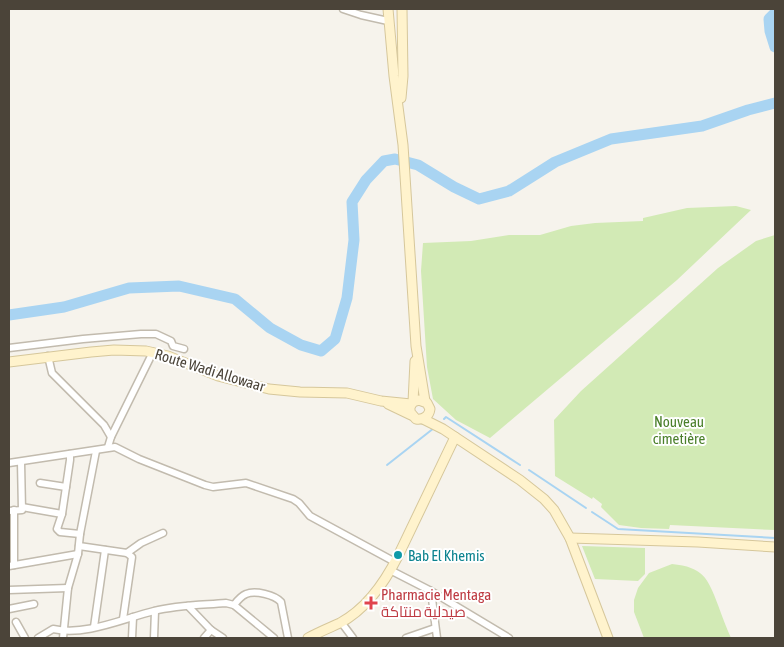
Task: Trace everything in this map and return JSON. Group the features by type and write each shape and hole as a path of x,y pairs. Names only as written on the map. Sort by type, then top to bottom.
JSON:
{"street":[{"path":"343,9 361,16 388,22"},
{"path":"388,9 403,145 416,346 425,401 443,429"},
{"path":"400,114 403,76 402,9"},
{"path":"9,348 83,339 156,334 171,341 173,346 184,349"},
{"path":"416,346 411,415 416,419 423,419 443,429 520,480 554,510 570,538 608,638"},
{"name":"Route Wadi Allowaar","path":"9,362 48,356 114,350 153,352 218,376 269,388 300,392 347,393 381,401 412,403"},
{"path":"108,447 111,437 153,352"},
{"path":"48,356 52,373 104,426 111,437"},
{"path":"412,403 419,400 425,401"},
{"name":"Route Wadi Allowaar","path":"381,401 411,415"},
{"path":"423,419 430,411"},
{"path":"308,638 341,622 375,592 395,560 455,437"},
{"path":"9,463 96,451 108,447 118,448 139,459 210,486 246,483 293,499 310,516 395,560 431,591 509,638"},
{"path":"63,635 68,588 78,550 96,451"},
{"path":"70,454 58,531 80,534"},
{"path":"21,462 22,510 12,511 11,565 78,550 105,550 128,553 132,556 123,619"},
{"path":"40,483 66,488"},
{"path":"22,506 62,514"},
{"path":"128,553 131,548 163,533"},
{"path":"570,538 698,542 775,547"},
{"path":"94,627 105,550"},
{"path":"9,590 68,588"},
{"path":"431,591 437,638"},
{"path":"234,605 244,595 251,592 276,598 280,602 288,638"},
{"path":"38,638 53,629 63,635 155,611 226,603 234,605 274,638"},
{"path":"9,609 34,604"},
{"path":"188,606 211,630 223,638"},
{"path":"154,638 155,611"},
{"path":"132,638 133,617"},
{"path":"16,622 25,638"},
{"path":"341,622 353,638"},
{"path":"406,638 435,628"},
{"path":"204,638 211,630"}],"green space":[{"path":"736,206 751,210 677,280 490,438 456,420 433,399 427,367 421,271 423,243 471,241 509,235 540,235 571,226 643,221 643,218 687,208"},
{"name":"Nouveau cimetière","path":"775,235 775,530 670,525 669,529 619,525 601,507 602,504 593,497 592,499 555,476 554,420 581,391 718,268 756,241"},
{"path":"582,546 645,548 645,574 638,581 595,579"},
{"path":"672,564 698,571 707,581 731,638 644,638 634,612 634,600 638,588 649,573"}],"waterway":[{"path":"775,13 769,19 770,31 775,47"},
{"path":"9,315 64,307 129,288 179,286 235,299 270,328 301,345 321,351 335,339 347,298 354,240 352,202 366,180 384,161 395,159 418,165 454,187 479,199 509,191 555,162 611,139 702,126 775,103"},
{"path":"444,419 446,417 520,465"},
{"path":"387,465 434,428"},
{"path":"529,470 586,508"},
{"path":"592,512 618,529 775,538"}],"place":[{"name":"Bab El Khemis","path":"398,555"},
{"name":"Pharmacie Mentaga صيدلية منتاكة","path":"371,603"}]}
